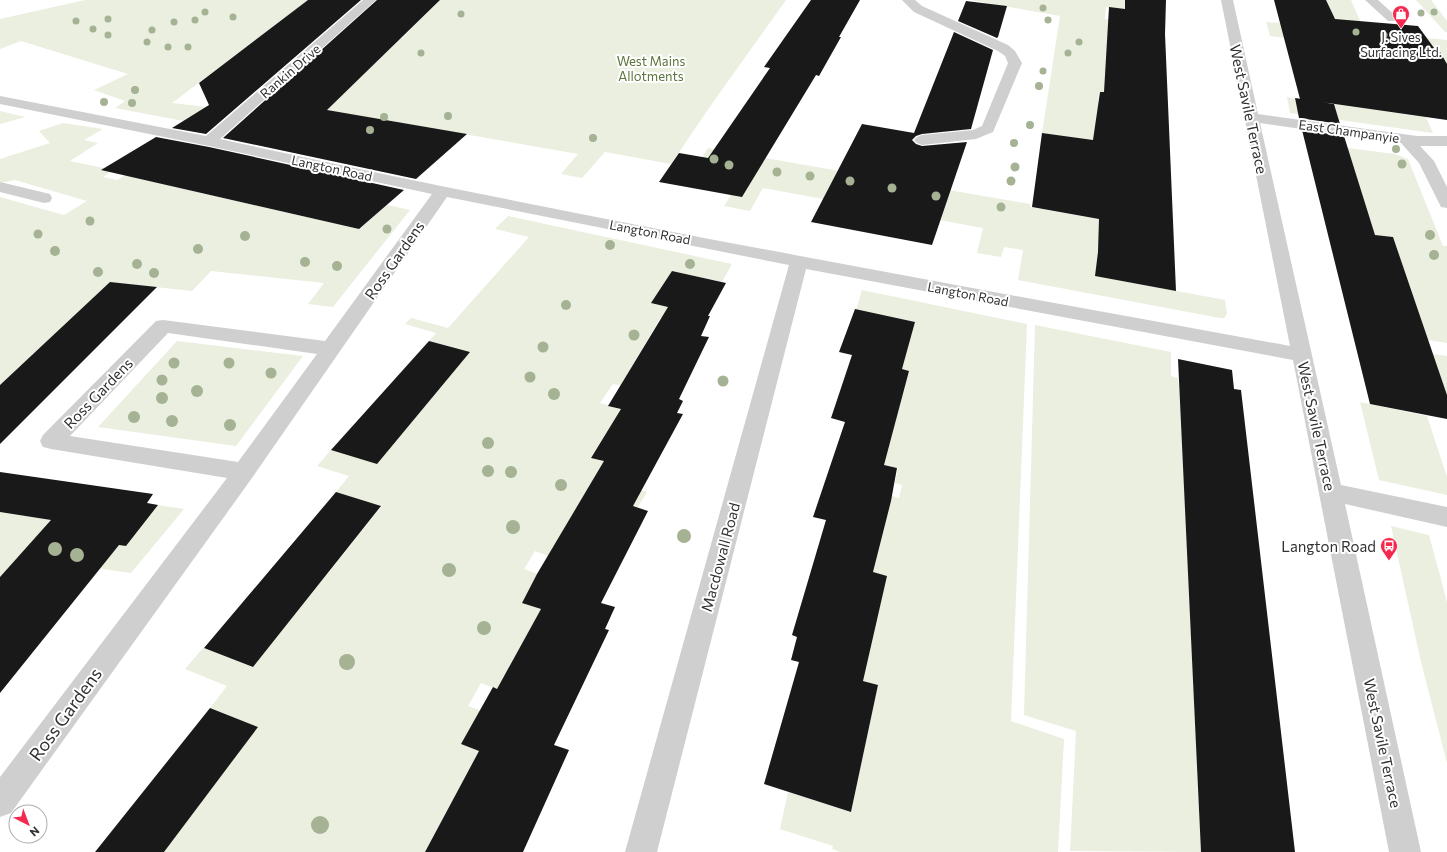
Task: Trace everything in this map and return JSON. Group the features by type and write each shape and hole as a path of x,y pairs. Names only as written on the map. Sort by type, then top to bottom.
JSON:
{"street":[{"name":"Rankin Drive","path":"209,141 370,0"},
{"path":"908,0 918,9 1003,48 1010,54 1015,63 988,129 976,134 922,140"},
{"name":"West Savile Terrace","path":"1227,0 1250,117 1331,492 1405,852"},
{"path":"1371,0 1392,18"},
{"name":"Langton Road","path":"0,100 209,141 362,175 799,262 1302,355"},
{"name":"East Champanyie","path":"1250,117 1430,142 1447,140"},
{"path":"1405,139 1426,161 1447,203"},
{"path":"0,187 44,198"},
{"name":"Ross Gardens","path":"0,802 244,472 443,190"},
{"name":"Macdowall Road","path":"641,852 799,262"},
{"name":"Ross Gardens","path":"244,472 51,441 163,326 331,349"},
{"path":"1331,492 1447,517"}],"green space":[{"path":"85,0 308,0 172,103 207,107 189,122 115,108 125,101 94,90 128,74 21,41 0,49 0,19"},
{"name":"West Mains Allotments","path":"440,0 786,0 671,164 605,152 582,178 561,174 578,154 401,123 310,126 394,45 370,35 402,38"},
{"path":"970,0 1125,0 1125,11 1106,7 1105,19 1124,22 1104,92 1099,92 1098,102 1125,106 1121,144 1042,133 1060,16"},
{"path":"1326,0 1351,0 1365,32 1447,40 1447,65 1439,52 1270,36 1266,22 1282,23 1327,4"},
{"path":"1416,0 1431,0 1447,21 1447,32 1445,32"},
{"path":"1287,97 1295,99 1298,111 1317,114 1314,101 1418,116 1412,99 1418,100 1433,133 1290,113"},
{"path":"0,111 25,117 0,124"},
{"path":"63,123 103,129 84,140 98,143 70,161 113,170 103,177 117,180 127,174 179,188 359,229 387,205 410,210 333,307 308,304 324,283 211,271 192,291 110,282 0,385 0,197 64,215 87,201 15,180 0,183 0,159 50,143 39,131"},
{"path":"708,148 1030,204 1030,207 1099,219 1099,227 1112,229 1096,272 1096,276 1225,300 1227,314 1224,318 1220,318 1018,280 1023,250 1004,247 1001,257 977,253 983,228 763,188 750,211 724,206 731,195 695,168"},
{"path":"1347,148 1395,154 1408,159 1443,246 1447,246 1447,343 1428,340 1393,237 1375,235"},
{"path":"508,216 732,264 722,282 672,271 652,303 682,310 702,325 661,317 623,381 655,393 613,384 600,403 621,409 591,457 646,473 638,489 647,492 638,507 585,493 548,556 535,551 524,569 538,574 522,603 541,609 497,689 481,683 468,706 517,724 475,720 461,744 479,751 425,852 164,852 258,727 210,708 227,686 185,669 203,648 253,667 381,507 336,492 349,476 317,466 331,450 470,352 429,341 436,333 405,324 411,318 448,328 529,237 495,229"},
{"path":"862,290 1027,324 1011,721 1064,739 1058,852 840,852 832,849 833,846 780,829 788,792 851,812 878,685 851,677 878,614 887,576 865,570 892,496 899,498 902,485 895,483 898,468 884,465 906,381 907,370 891,367 897,359 904,361 915,322 856,310"},
{"path":"1035,325 1171,352 1171,376 1178,378 1181,415 1201,852 1070,851 1076,731 1024,715"},
{"path":"177,341 303,356 236,446 98,427"},
{"path":"1433,354 1447,356 1447,395"},
{"path":"1360,402 1427,416 1447,477 1447,495 1379,480"},
{"path":"158,505 184,509 131,573 18,557 0,577 0,512 124,531 126,546"},
{"path":"1391,526 1429,535 1447,602 1447,763 1421,662"}],"building":[{"path":"308,0 361,0 206,134 172,128 209,105 199,83"},
{"path":"377,0 440,0 327,110 467,134 416,179 223,138"},
{"path":"811,0 860,0 819,76 816,75 742,197 659,182 679,153 708,158 770,68 764,67"},
{"path":"1125,0 1166,0 1165,34 1176,291 1095,276 1098,252 1099,219 1032,207 1042,133 1093,140 1100,92 1104,92 1109,7 1125,9"},
{"path":"1274,0 1326,0 1335,19 1418,26 1437,52 1440,52 1447,64 1447,120 1300,99"},
{"path":"966,1 1007,6 997,38 958,21"},
{"path":"954,32 993,50 971,129 922,134 916,136 912,140 916,144 922,146 967,142 932,245 811,222 862,124 914,133"},
{"path":"1295,98 1334,104 1340,124 1299,118"},
{"path":"1302,130 1344,136 1375,235 1393,237 1447,395 1447,419 1370,404"},
{"path":"156,137 209,147 404,190 359,229 101,170"},
{"path":"672,271 726,283 708,316 710,316 701,336 709,337 679,399 683,401 677,413 683,414 633,506 648,511 601,603 615,607 605,629 609,630 554,745 569,750 523,852 425,852 479,751 461,744 493,687 497,689 541,609 522,603 537,574 604,461 591,458 621,409 608,406 668,307 651,303"},
{"path":"110,282 157,287 0,444 0,385"},
{"path":"855,309 915,322 902,369 909,371 884,465 897,468 891,501 873,572 887,576 863,681 878,685 851,812 764,784 799,662 791,660 797,637 792,635 826,520 813,517 845,422 831,418 852,355 839,352"},
{"path":"429,341 470,352 377,464 331,450"},
{"path":"1178,359 1232,370 1234,389 1241,390 1295,852 1201,852"},
{"path":"0,472 153,494 147,503 158,505 126,546 119,545 0,693 0,577 51,520 0,512"},
{"path":"336,492 381,506 253,667 204,648"},
{"path":"210,708 258,727 164,852 95,852"}],"place":[{"name":"J. Sives Surfacing Ltd.","path":"1401,29"},
{"name":"Langton Road","path":"1389,561"}]}
